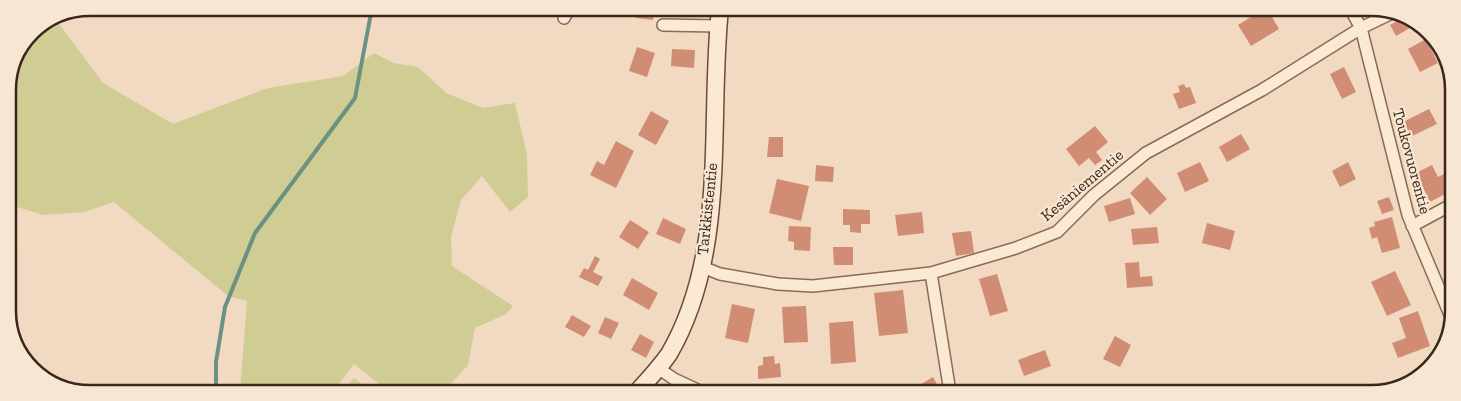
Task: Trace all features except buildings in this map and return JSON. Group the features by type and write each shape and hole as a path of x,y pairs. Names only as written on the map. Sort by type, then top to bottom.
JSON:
{"street":[{"name":"Tarkkistentie","path":"644,385 668,355 682,325 700,266 708,227 712,183 719,16"},
{"name":"Toukovuorentie","path":"1354,16 1361,28 1412,226 1445,303"},
{"name":"Kesäniementie","path":"700,266 720,274 739,278 778,284 813,286 931,273 1016,248 1057,232 1094,195 1146,153 1262,90 1361,28 1382,18"},
{"path":"662,25 718,26"},
{"path":"1412,226 1445,208"},
{"path":"931,273 949,385"},
{"path":"658,368 687,385"}],"shaded area":[{"path":"59,23 103,83 173,124 268,88 343,76 374,53 393,63 418,67 446,93 483,108 515,103 527,155 528,197 510,212 482,176 461,200 451,237 452,266 513,306 506,314 475,328 468,365 450,385 380,385 354,364 338,385 240,385 247,301 228,296 114,202 84,212 43,215 16,207 16,85 24,57 31,45 41,35"},
{"path":"354,378 363,385 348,385"}],"waterway":[{"path":"216,385 216,362 225,307 255,233 355,98 370,16"}]}
